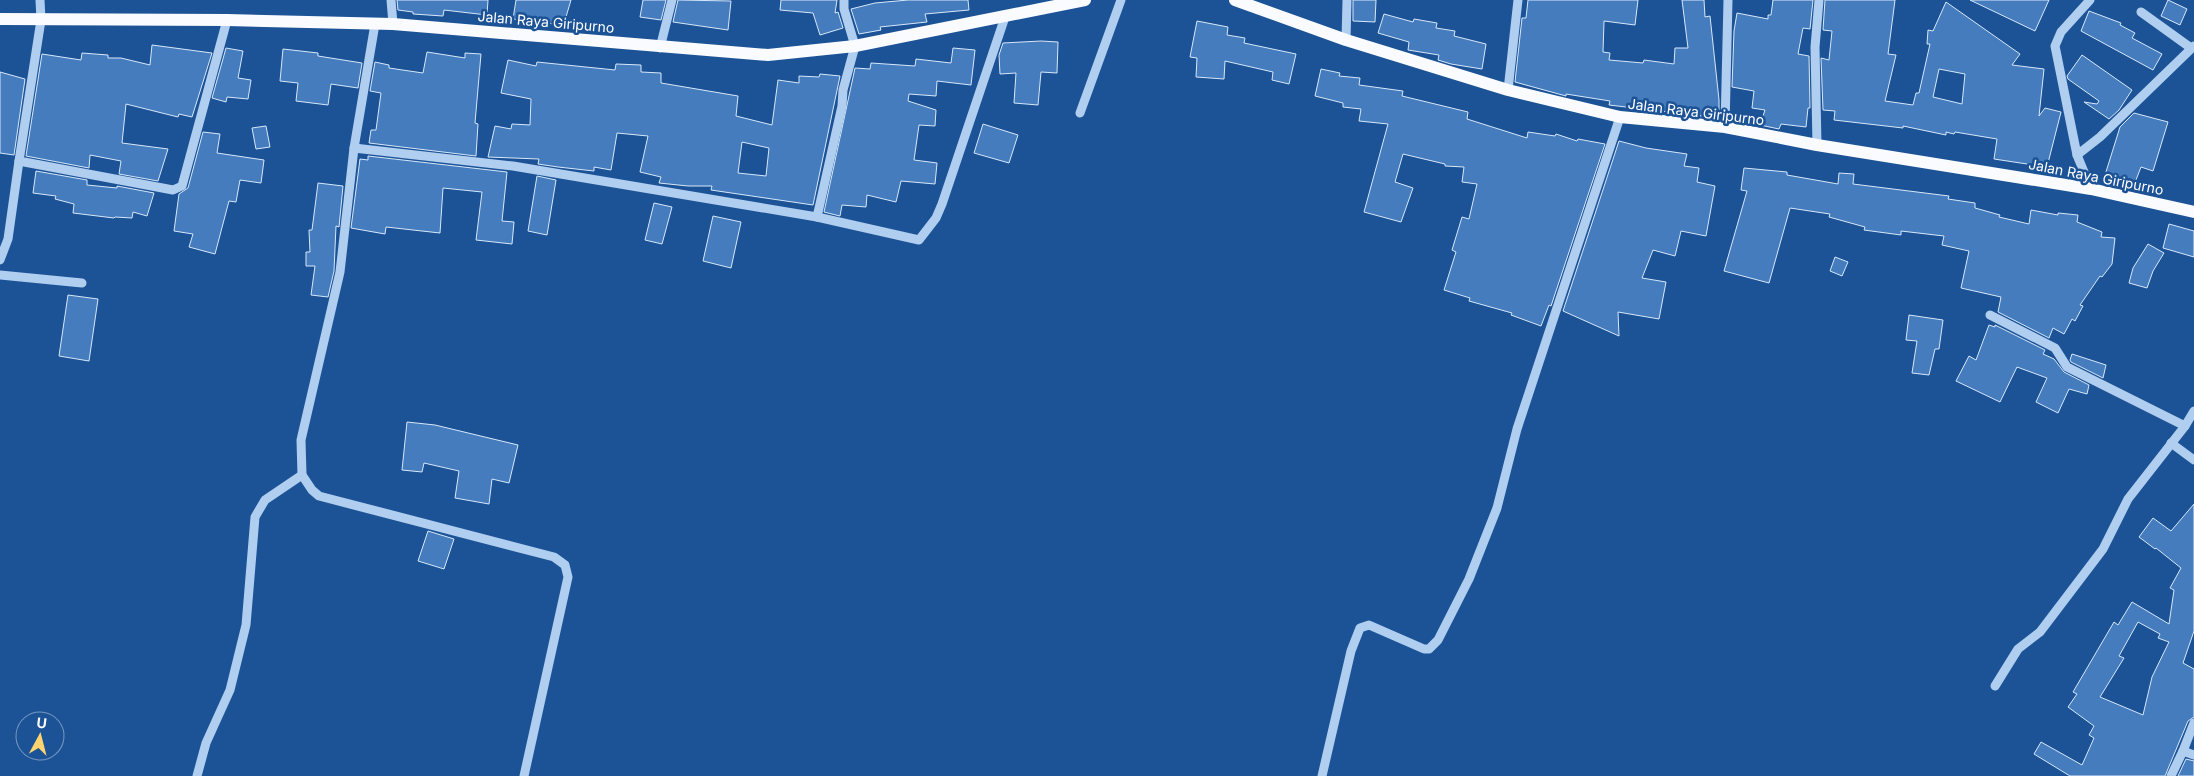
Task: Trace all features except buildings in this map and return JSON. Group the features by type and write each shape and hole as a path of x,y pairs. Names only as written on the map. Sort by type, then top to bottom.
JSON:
{"main road":[{"name":"Jalan Raya Giripurno","path":"0,19 227,20 393,24 660,48 768,55 855,46 1085,0"},
{"name":"Jalan Raya Giripurno","path":"1235,0 1346,40 1508,90 1620,117 1725,128 1817,145 2091,189 2194,212"}],"street":[{"path":"0,260 8,239 42,20 40,0"},
{"path":"391,0 393,24"},
{"path":"660,48 672,0"},
{"path":"1080,113 1121,0"},
{"path":"1346,40 1347,0"},
{"path":"1508,90 1518,0"},
{"path":"1725,128 1728,0"},
{"path":"1817,145 1815,47 1819,0"},
{"path":"2090,0 2061,32 2056,46 2076,152 2091,189"},
{"path":"817,217 842,106 843,90 855,46 844,4"},
{"path":"2076,152 2100,137 2188,45 2141,12"},
{"path":"354,148 513,166 817,217 919,240 936,218 942,204 1005,17"},
{"path":"20,161 173,190 180,188 227,20"},
{"path":"376,24 354,148 340,272 301,440 302,475 312,490 319,496 554,557 565,565 568,577 524,776"},
{"path":"1322,776 1352,651 1360,628 1369,625 1424,649 1429,649 1438,640 1469,579 1497,508 1516,429 1620,117"},
{"path":"0,275 82,284"},
{"path":"1990,315 2055,348 2067,368 2185,426"},
{"path":"1995,686 2018,649 2040,632 2102,549 2128,499 2185,426 2194,411"},
{"path":"2171,443 2194,460"},
{"path":"197,776 206,743 230,690 246,625 255,517 265,500 302,475"},
{"path":"2171,776 2194,723"},
{"path":"2183,750 2194,755"}]}
